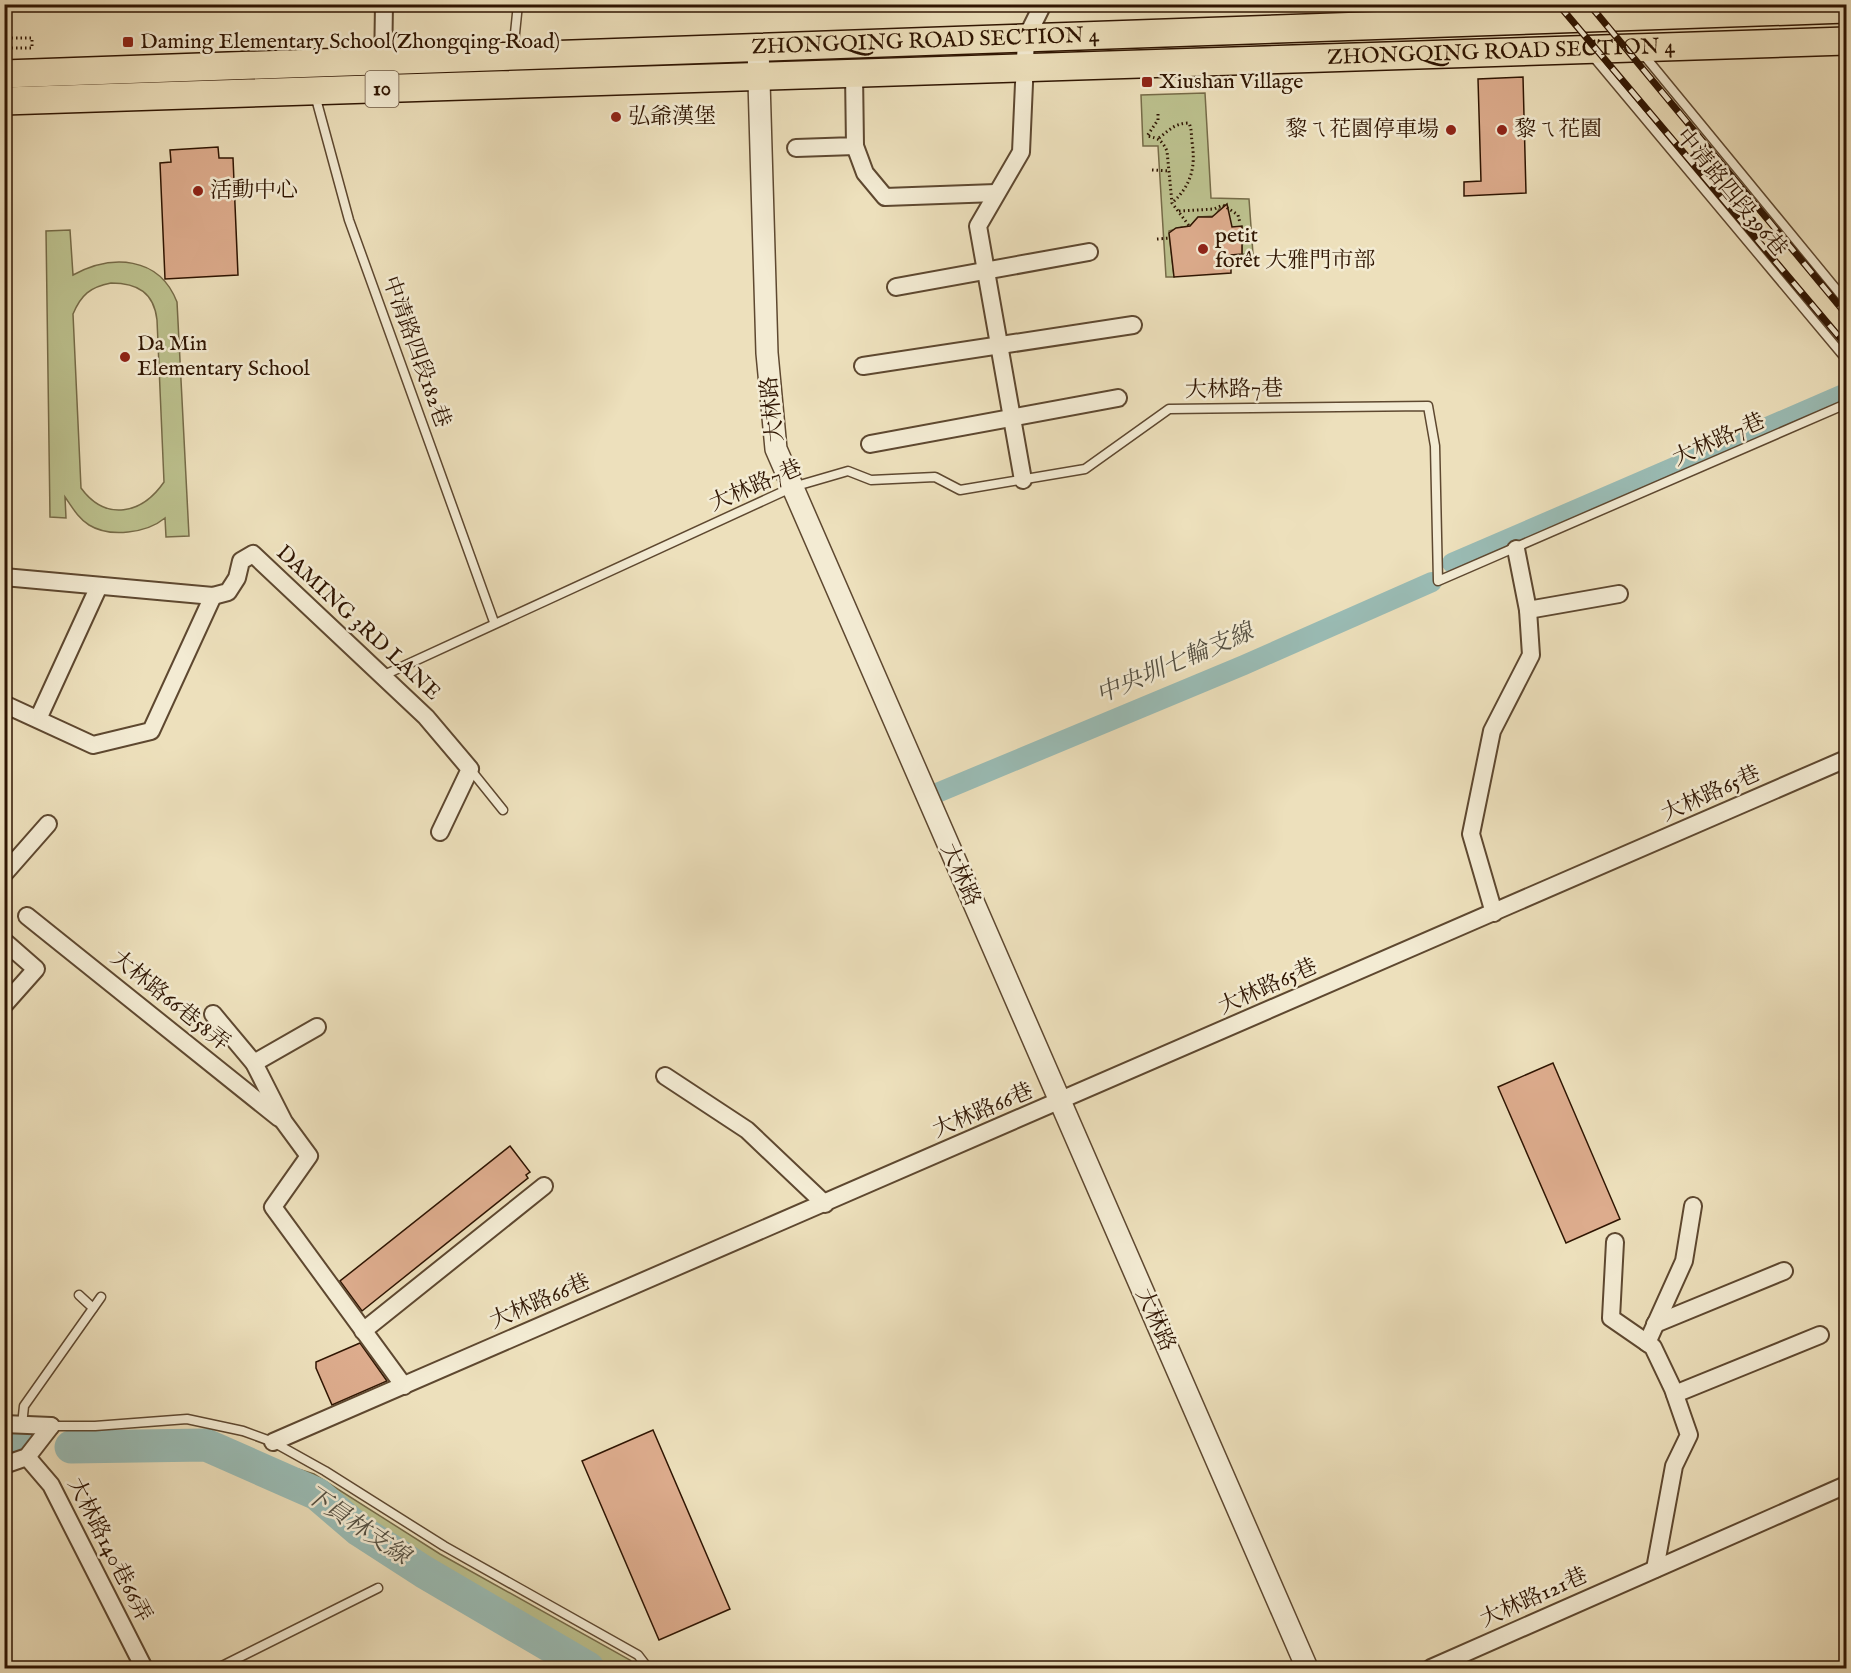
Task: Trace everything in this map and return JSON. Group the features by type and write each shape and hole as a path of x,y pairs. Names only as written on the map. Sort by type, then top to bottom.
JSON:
{"main road":[{"name":"ZHONGQING ROAD SECTION 4","path":"6,61 383,60 1026,38 1605,11 1846,9"},
{"name":"ZHONGQING ROAD SECTION 4","path":"6,111 314,91 1846,41"}],"street":[{"path":"382,89 384,4"},
{"path":"1023,480 978,226 1021,152 1026,38 1043,4"},
{"name":"大林路","path":"758,47 768,364 776,449 1307,1668"},
{"path":"854,73 855,146 865,173 885,197 996,193"},
{"path":"796,148 855,146"},
{"path":"896,286 1089,252"},
{"path":"863,366 1133,326"},
{"path":"870,444 1118,399"},
{"path":"1494,913 1471,834 1492,731 1530,655 1528,610 1516,549"},
{"name":"DAMING 3RD LANE","path":"213,596 228,592 237,578 242,561 253,554 314,609 426,717 470,769"},
{"path":"4,577 213,596 151,731 93,745 4,704"},
{"path":"38,719 99,586"},
{"path":"1528,610 1619,594"},
{"name":"大林路65巷","path":"1061,1102 1846,759"},
{"path":"440,832 470,769"},
{"path":"4,874 48,824"},
{"name":"大林路66巷58弄","path":"27,916 284,1122"},
{"path":"4,941 36,969 4,1005"},
{"name":"大林路66巷58弄","path":"213,1014 254,1063 284,1122 309,1156 273,1207 404,1386"},
{"name":"大林路66巷58弄","path":"254,1063 317,1027"},
{"path":"665,1076 747,1130 825,1204"},
{"name":"大林路66巷","path":"273,1442 1061,1102"},
{"path":"363,1331 544,1186"},
{"path":"1647,1343 1684,1261 1693,1206"},
{"path":"1615,1242 1611,1318 1653,1347 1675,1394 1689,1435 1674,1466 1655,1569"},
{"path":"1655,1324 1784,1271"},
{"path":"1675,1394 1820,1335"},
{"path":"4,1424 51,1426"},
{"path":"4,1466 27,1457 51,1426"},
{"name":"大林路140巷66弄","path":"27,1457 51,1485 144,1668"},
{"name":"大林路121巷","path":"1431,1668 1846,1485"}],"lane":[{"path":"512,56 518,4"},
{"name":"中清路四段396巷","path":"1637,48 1846,302"},
{"name":"中清路四段396巷","path":"1587,49 1846,359"},
{"name":"中清路四段182巷","path":"314,91 350,220 494,622"},
{"name":"大林路7巷","path":"382,676 494,622 793,487 848,471 871,480 935,477 960,490 1085,469 1169,409 1428,406 1435,446 1438,581 1846,404"},
{"path":"470,769 503,810"},
{"path":"79,1294 93,1308"},
{"path":"22,1425 24,1406 101,1297"},
{"path":"51,1426 95,1426 187,1419 243,1431 273,1442 325,1471 444,1546 638,1654 648,1668"},
{"path":"218,1668 378,1588"}],"path":[{"path":"6,111 6,61 32,48 32,38 7,38"},
{"path":"1158,114 1158,120 1146,136 1158,138 1167,151 1172,203 1190,227"},
{"path":"1158,138 1166,130 1181,123 1189,123 1192,129 1195,155 1191,179 1186,189 1172,203"},
{"path":"1152,170 1170,171"},
{"path":"1179,211 1214,209 1223,205 1238,215 1240,223"},
{"path":"1156,239 1170,238"}],"green space":[{"path":"1205,93 1211,198 1249,199 1253,254 1242,254 1242,227 1230,227 1224,209 1219,209 1215,216 1198,217 1187,230 1182,227 1169,231 1174,277 1166,277 1158,146 1143,146 1141,95"},
{"path":"70,230 73,275 103,264 133,263 159,275 177,302 189,536 166,537 165,518 139,530 107,532 89,525 65,497 66,518 50,517 46,231","holes":["121,283 137,288 148,296 157,320 164,482 145,501 124,510 101,506 81,488 73,314 87,293 97,287"]},
{"path":"298,1469 314,1474 440,1554 630,1660 638,1668 599,1668 413,1556 379,1533"}],"building":[{"name":"黎ㄟ花園","path":"1523,77 1526,193 1464,196 1464,182 1481,181 1478,79"},
{"name":"活動中心","path":"218,147 219,158 233,158 238,275 165,279 160,163 171,162 170,150"},
{"path":"1227,204 1232,227 1242,226 1242,254 1231,255 1231,273 1174,277 1169,233 1176,228 1190,226 1198,217 1212,217"},
{"path":"1553,1063 1620,1219 1566,1243 1498,1087"},
{"path":"510,1146 530,1172 526,1175 528,1178 362,1311 340,1281"},
{"path":"360,1343 387,1381 332,1405 316,1368 316,1362"},
{"path":"653,1430 730,1609 659,1640 582,1461"}],"waterway":[{"path":"1452,563 1846,393"},
{"name":"中央圳七輪支線","path":"937,793 1244,665 1432,582"},
{"name":"下員林支線","path":"4,1443 19,1445"},
{"name":"下員林支線","path":"71,1447 206,1445 317,1494 359,1530 424,1572 588,1668"}],"railway":[{"path":"1558,4 1846,345"},
{"path":"1589,4 1846,314"}],"place":[{"name":"Daming Elementary School(Zhongqing Road)","path":"128,42"},
{"name":"Xiushan Village","path":"1147,82"},
{"name":"弘爺漢堡","path":"616,117"},
{"name":"黎ㄟ花園停車場","path":"1451,130"},
{"name":"黎ㄟ花園","path":"1502,130"},
{"name":"活動中心","path":"198,191"},
{"name":"petit forêt 大雅門市部","path":"1203,249"},
{"name":"Da Min Elementary School","path":"125,357"}]}
